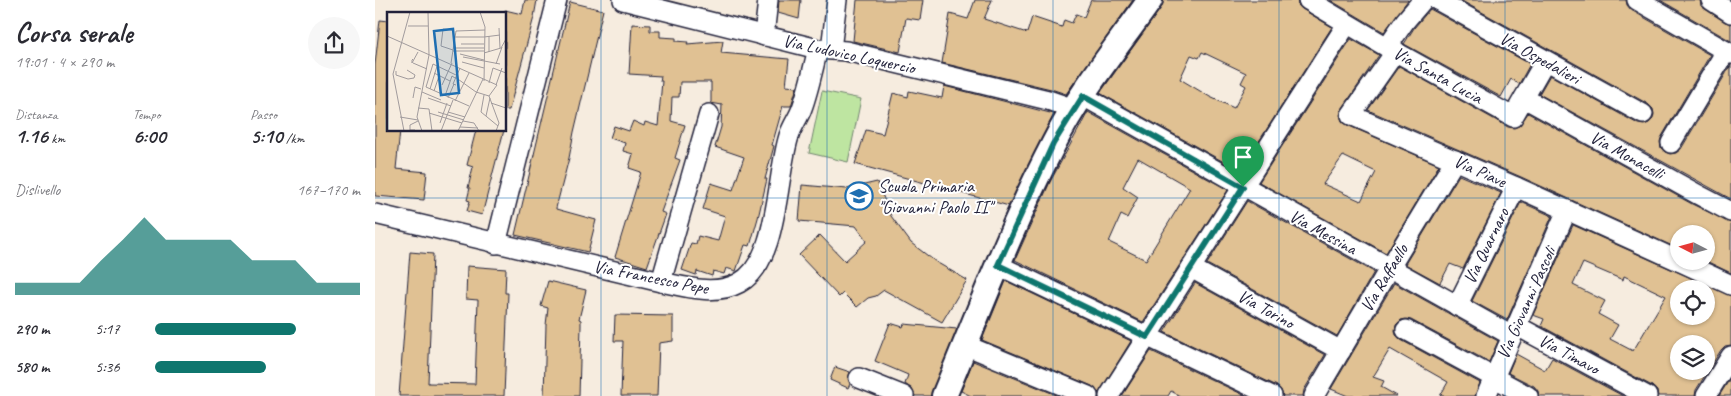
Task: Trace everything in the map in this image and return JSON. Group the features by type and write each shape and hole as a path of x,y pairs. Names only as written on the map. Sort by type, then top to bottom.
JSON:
{"street":[{"path":"497,244 557,0"},
{"name":"Via Ludovico Loquercio","path":"623,0 764,36 824,49 845,50 1048,100 1078,103"},
{"path":"764,36 768,0"},
{"name":"Via Francesco Pepe","path":"375,214 661,282 717,290 738,284 758,266 767,245 789,135 802,108 824,49 837,0"},
{"path":"944,396 998,265 1053,144 1078,103 1150,0"},
{"name":"Via Santa Lucia","path":"1308,0 1347,24 1513,117 1545,61"},
{"path":"1391,49 1405,21 1423,0"},
{"name":"Via Ospedalieri","path":"1437,0 1643,114"},
{"path":"1637,0 1728,53 1671,143"},
{"path":"1711,0 1731,13"},
{"path":"1109,396 1347,24"},
{"name":"Via Piave","path":"1391,49 1351,115 1670,257"},
{"name":"Via Monacelli","path":"1524,98 1731,212"},
{"name":"Via Messina","path":"1078,103 1243,187 1457,306 1514,331"},
{"path":"661,282 709,114"},
{"name":"Via Raffaello","path":"1322,394 1341,351 1455,160"},
{"name":"Via Quarnaro","path":"1457,306 1516,187"},
{"name":"Via Giovanni Pascoli","path":"1486,396 1567,210"},
{"path":"998,265 1272,396"},
{"name":"Via Torino","path":"1191,268 1341,351"},
{"name":"Via Piave","path":"1698,270 1731,285"},
{"path":"1406,330 1528,396"},
{"name":"Via Timavo","path":"1514,331 1647,396"},
{"path":"965,346 1088,396"},
{"path":"1706,396 1731,356"},
{"path":"859,378 904,396"}],"green space":[{"path":"822,91 861,99 848,162 809,153"}],"building":[{"path":"525,0 537,0 509,110 506,110 505,10 522,14"},
{"path":"779,0 801,0 799,19 778,13"},
{"path":"857,0 923,0 920,20 906,18 900,52 853,41"},
{"path":"975,0 992,0 984,19 1027,33 1032,17 1062,27 1064,20 1072,23 1076,14 1084,17 1091,0 1133,0 1066,94 942,63 950,14 968,19"},
{"path":"1164,0 1297,0 1298,5 1302,9 1332,27 1240,171 1100,93 1161,8","holes":["1202,52 1246,73 1241,83 1246,86 1234,108 1210,97 1180,79 1191,55 1199,58"]},
{"path":"1330,0 1408,0 1384,32"},
{"path":"1460,0 1626,0 1631,10 1710,55 1661,138 1661,148 1670,154 1676,153 1681,149 1731,65 1731,199 1539,94 1550,75 1638,124 1644,125 1649,123 1653,119 1654,114 1653,109 1648,104"},
{"path":"1660,0 1700,0 1701,6 1731,24 1731,41"},
{"path":"570,2 603,10 556,208 596,220 588,252 515,235"},
{"path":"1430,9 1530,64 1519,84 1511,79 1501,97 1404,44 1414,28"},
{"path":"380,20 387,21 387,131 400,131 396,169 427,172 424,200 375,196 375,65"},
{"path":"632,24 650,25 650,31 660,31 660,37 676,38 676,41 688,42 687,44 723,41 721,53 789,59 786,86 797,87 791,106 783,106 772,145 774,146 765,179 767,179 758,218 750,246 745,245 736,271 726,268 724,274 713,271 712,276 697,271 696,275 682,270 691,243 696,244 698,236 718,241 725,216 703,209 711,183 733,190 744,157 715,147 721,127 722,105 711,103 711,82 680,82 679,97 672,97 671,121 685,125 675,158 680,160 661,212 666,214 647,267 615,257 641,172 629,168 633,154 623,151 625,143 610,138 614,126 629,131 633,121 644,126 645,122 658,126 662,81 660,81 661,76 629,74"},
{"path":"1351,39 1379,55 1342,109 1340,115 1342,121 1347,125 1439,165 1386,253 1259,182","holes":["1343,156 1376,172 1361,201 1323,184"]},
{"path":"1399,66 1508,127 1514,128 1519,126 1528,113 1692,204 1731,223 1731,273 1715,265 1715,225 1670,225 1670,245 1368,110"},
{"path":"944,86 1054,114 1009,206 855,164 866,130 883,134 893,93 908,97 909,91 942,98"},
{"path":"1088,112 1228,190 1143,322 1015,260 1050,182","holes":["1138,158 1190,188 1146,260 1109,242 1121,215 1127,218 1138,197 1123,187"]},
{"path":"476,131 504,131 482,215 467,211 470,201 467,200 470,188 468,188 473,167 467,165"},
{"path":"1459,175 1501,193 1463,269 1450,264 1440,283 1405,264"},
{"path":"877,182 891,216 911,243 936,262 967,280 942,322 884,290 876,296 868,298 857,307 843,293 839,297 799,255 820,235 845,261 867,241 856,226 799,221 802,185 847,189"},
{"path":"1247,201 1374,272 1337,336 1207,264"},
{"path":"1521,202 1552,216 1507,320 1472,301"},
{"path":"1573,225 1695,280 1670,280 1670,325 1715,325 1715,289 1731,296 1731,345 1725,346 1715,360 1715,335 1670,335 1670,380 1702,380 1696,390 1695,396 1658,396 1657,391 1652,386 1541,326 1544,319 1533,315","holes":["1583,263 1623,280 1624,276 1666,296 1633,351 1610,339 1618,325 1598,314 1605,301 1573,285"]},
{"path":"410,252 433,254 428,383 475,384 478,300 466,299 467,266 506,269 505,293 508,293 504,396 399,396"},
{"path":"548,281 586,290 579,319 581,320 581,326 579,396 544,396 548,308 541,306"},
{"path":"1006,281 1131,341 1099,393 1092,386 982,340"},
{"path":"1195,283 1325,355 1304,390 1303,396 1283,396 1277,386 1164,332"},
{"path":"1394,283 1498,341 1489,362 1411,320 1401,320 1396,325 1396,335 1401,340 1480,383 1475,396 1440,396 1448,382 1390,349 1373,377 1384,381 1381,387 1397,396 1348,396 1331,389"},
{"path":"615,315 673,316 673,341 659,343 657,396 621,396 623,341 614,341"},
{"path":"890,323 903,327 904,324 957,329 931,396 915,396 912,389 905,384 908,375 875,361"},
{"path":"1151,351 1246,396 1180,396 1171,391 1168,396 1122,396"},
{"path":"1516,354 1545,370 1552,358 1623,396 1539,396 1534,386 1508,373"},
{"path":"973,361 1059,396 971,396 961,391"},
{"path":"835,367 850,372 848,388 830,380"},
{"path":"1731,377 1731,396 1719,396"}],"place":[{"name":"Scuola Primaria \"Giovanni Paolo II\"","path":"859,196"}],"route":[{"path":"1083,96 1243,187 1147,337 998,265 1053,144 1083,96"}]}
